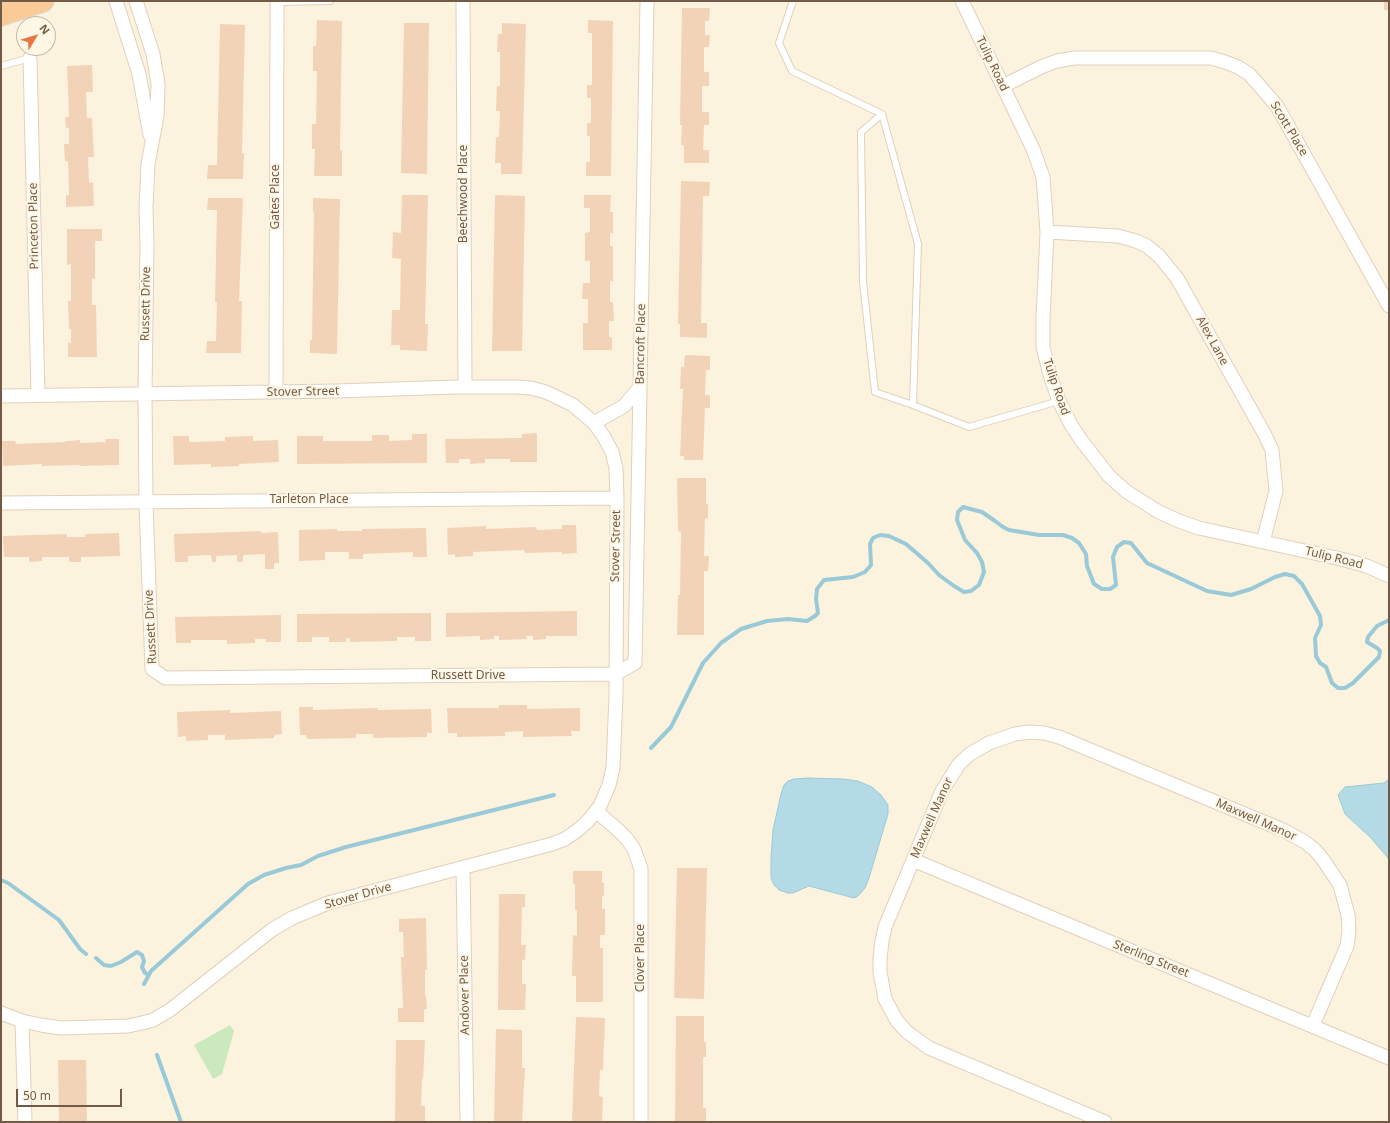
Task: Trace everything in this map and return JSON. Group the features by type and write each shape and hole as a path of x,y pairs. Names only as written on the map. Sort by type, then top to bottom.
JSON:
{"highway":[{"path":"1,15 43,1"}],"street":[{"name":"Russett Drive","path":"116,1 139,74 152,145"},
{"name":"Russett Drive","path":"136,1 153,54 158,84 157,116 148,164 146,208 146,502 152,669 165,678 615,674"},
{"name":"Beechwood Place","path":"463,1 465,387"},
{"name":"Bancroft Place","path":"615,674 635,663 647,1"},
{"name":"Tulip Road","path":"962,1 1032,149 1043,177 1047,232 1043,347 1050,375 1059,400 1070,423 1081,440 1109,476 1127,492 1159,512 1179,521 1199,528 1367,566 1389,576"},
{"name":"Gates Place","path":"276,392 277,2"},
{"name":"Princeton Place","path":"30,58 38,395"},
{"name":"Scott Place","path":"1003,86 1046,65 1057,61 1074,58 1211,58 1238,67 1258,84 1277,106 1389,306"},
{"name":"Alex Lane","path":"1047,232 1118,236 1136,241 1147,246 1159,256 1177,278 1272,450 1276,491 1262,542"},
{"name":"Stover Street","path":"1,396 276,392 515,386 546,392 573,405 594,424 604,437 612,452 616,468 615,674"},
{"path":"594,424 624,406 640,387"},
{"name":"Tarleton Place","path":"1,503 617,498"},
{"name":"Stover Drive","path":"1,1013 41,1026 61,1028 128,1026 153,1020 170,1010 273,930 292,918 328,903 552,844 564,839 578,830 596,811 606,792 613,768 615,674"},
{"name":"Maxwell Manor","path":"1105,1122 929,1048 907,1032 897,1021 885,999 880,972 880,959 885,927 942,791 959,764 970,754 989,743 1015,734 1029,732 1044,733 1066,740 1283,830 1305,842 1315,850 1340,885 1348,915 1349,931 1347,946 1313,1025"},
{"name":"Clover Place","path":"596,811 627,839 634,849 641,869 641,1122"},
{"name":"Sterling Street","path":"913,860 1313,1025 1389,1058"},
{"name":"Andover Place","path":"463,867 467,1122"},
{"path":"22,1021 25,1122"}],"lane":[{"path":"277,2 330,1"},
{"path":"793,1 779,43 792,71 882,114 918,244 913,405"},
{"path":"1,66 30,58"},
{"path":"882,114 861,132 863,282 875,392 969,427 1014,415 1059,400"}],"green space":[{"path":"230,1025 234,1031 222,1074 213,1079 194,1045"}],"water":[{"path":"808,778 858,781 872,787 881,795 888,805 888,814 869,878 865,888 858,896 854,898 809,886 793,893 788,893 779,890 774,885 771,878 773,830 784,785 788,781 794,779"},
{"path":"1389,779 1389,863 1388,858 1371,838 1345,814 1338,795 1345,787 1384,783"}],"building":[{"path":"1384,1 1389,1 1389,10 1384,10"},
{"path":"682,8 710,8 709,21 705,21 705,35 710,35 709,47 704,47 704,72 709,72 709,86 702,86 702,112 709,112 709,125 704,125 703,150 709,150 709,163 684,163 684,145 681,145 682,125 680,125"},
{"path":"317,20 342,21 340,150 342,151 342,176 314,176 315,149 312,149 312,124 316,124 317,71 313,71 313,46 316,46"},
{"path":"588,20 613,21 611,176 586,176 586,162 590,162 590,136 587,136 587,123 591,123 591,98 587,98 587,85 592,85 592,33 588,33"},
{"path":"404,23 429,23 427,174 401,173"},
{"path":"502,23 526,24 522,174 501,174 501,163 495,163 496,137 499,137 500,111 496,111 497,86 500,86 500,52 497,52 498,34 502,34"},
{"path":"220,24 245,25 242,153 244,153 243,179 207,179 208,165 217,165"},
{"path":"92,65 93,92 86,92 87,118 92,118 94,157 88,157 89,183 93,182 94,206 66,207 66,195 69,195 68,161 65,161 64,144 69,144 69,128 66,128 65,117 69,117 67,66"},
{"path":"681,181 710,182 709,196 703,196 701,323 707,323 707,338 680,337 680,324 678,324"},
{"path":"402,195 428,195 425,324 428,324 427,351 400,350 400,345 391,345 392,310 400,310 401,259 392,258 393,232 401,233"},
{"path":"495,195 525,196 522,351 492,351"},
{"path":"584,195 611,195 610,212 613,212 613,233 610,233 610,246 613,246 613,281 610,281 610,302 613,302 614,321 609,321 609,337 612,337 612,350 583,350 583,323 588,323 588,299 582,299 583,283 590,283 590,261 585,261 585,233 590,232 590,208 584,208"},
{"path":"208,198 243,198 239,301 242,301 241,353 206,353 207,341 216,341 217,302 215,302 217,210 207,210"},
{"path":"313,198 340,199 337,354 310,353 310,340 312,340"},
{"path":"67,229 102,229 102,241 95,241 95,279 92,279 92,305 96,305 97,357 68,357 68,343 71,343 68,301 71,301 71,264 67,265"},
{"path":"685,355 710,356 710,370 706,370 705,395 710,395 710,408 705,408 703,460 684,460 684,456 680,456 683,389 680,389 681,367 684,367"},
{"path":"537,433 537,462 510,462 510,459 485,459 485,463 470,464 470,459 459,459 459,463 446,463 445,439 522,438 522,434"},
{"path":"412,434 427,434 427,463 297,464 297,436 323,436 323,441 372,441 372,435 389,435 389,441 412,440"},
{"path":"173,436 189,436 189,442 225,441 225,437 253,436 253,441 278,440 279,462 211,467 211,464 174,465"},
{"path":"105,439 119,439 119,465 42,466 42,464 3,466 2,441 15,441 16,444 80,440 80,443 106,442"},
{"path":"677,478 706,478 706,504 708,504 708,519 705,518 704,556 709,556 708,571 704,571 704,635 677,635 678,595 680,595 681,532 678,531"},
{"path":"562,525 576,525 577,553 525,553 524,550 473,552 473,556 455,557 455,554 448,555 447,528 486,526 486,529 536,527 537,530 562,529"},
{"path":"426,528 427,557 413,557 413,552 363,554 363,559 349,559 349,552 325,552 325,560 299,561 299,530 337,529 337,531 362,531 362,529"},
{"path":"261,531 261,533 278,532 279,563 274,563 274,569 265,569 265,554 243,555 243,562 237,562 237,555 216,556 216,562 212,562 211,555 188,556 188,562 175,562 174,534"},
{"path":"119,533 120,556 81,557 81,562 69,562 69,557 42,557 42,561 29,562 29,557 4,557 3,536 67,534 67,537 86,537 85,534"},
{"path":"577,611 577,636 546,636 546,639 533,640 533,636 526,636 527,639 499,640 499,636 494,636 494,639 480,640 480,636 446,637 446,613"},
{"path":"431,613 431,641 415,641 415,637 397,637 397,641 350,642 350,638 346,638 346,642 329,642 329,637 312,637 312,642 297,642 297,614"},
{"path":"281,615 281,642 266,642 266,639 255,639 255,643 227,644 227,640 191,640 191,643 176,643 175,617"},
{"path":"499,705 527,705 527,709 580,708 580,731 571,731 572,736 523,737 523,731 505,732 505,736 457,737 457,733 448,733 447,708 499,708"},
{"path":"299,707 313,707 313,710 378,708 377,710 431,709 432,733 427,733 427,737 373,738 373,734 356,734 356,738 307,739 306,735 300,735"},
{"path":"230,710 230,713 281,711 282,734 274,735 274,738 225,740 225,735 208,735 208,740 186,741 186,736 178,737 177,712"},
{"path":"677,868 707,868 704,999 674,998"},
{"path":"573,871 602,871 604,896 602,896 602,909 605,909 605,935 600,935 600,948 603,948 603,1002 576,1002 576,976 572,976 573,935 577,936 577,910 575,910 575,884 573,884"},
{"path":"499,894 525,894 525,907 522,907 521,945 526,945 525,960 522,960 522,984 526,984 525,1010 498,1010"},
{"path":"426,918 427,970 425,970 425,996 427,1009 424,1009 424,1022 398,1022 398,1008 403,1008 401,957 404,957 403,932 399,932 399,919"},
{"path":"676,1016 704,1016 704,1042 706,1042 706,1057 703,1057 703,1108 706,1108 706,1121 703,1122 675,1122"},
{"path":"576,1017 605,1018 603,1070 600,1070 599,1096 603,1097 602,1122 572,1122"},
{"path":"496,1029 522,1030 522,1068 525,1068 522,1122 494,1122"},
{"path":"396,1040 425,1040 421,1106 425,1106 425,1122 395,1122"},
{"path":"58,1060 86,1060 87,1122 59,1122"}],"waterway":[{"path":"651,748 671,727 703,663 721,643 741,629 767,621 788,619 807,621 815,616 818,613 816,599 817,589 824,580 853,577 865,572 871,565 870,544 873,538 880,535 889,536 906,544 928,563 939,575 964,592 971,591 979,585 984,572 982,562 977,553 965,540 957,520 958,512 963,507 982,512 1009,530 1039,535 1063,535 1072,538 1079,543 1086,554 1087,566 1094,584 1102,589 1110,589 1116,585 1113,557 1117,547 1124,542 1131,543 1147,563 1207,591 1231,595 1251,589 1275,577 1285,574 1294,576 1302,584 1320,616 1321,625 1315,638 1316,656 1320,663 1326,667 1332,683 1338,688 1345,688 1353,683 1379,657 1380,651 1367,642 1368,637 1377,626 1389,620"},
{"path":"144,984 151,971 248,884 264,875 301,865 318,856 346,847 554,795"},
{"path":"1,880 8,883 59,920 80,949 86,954"},
{"path":"96,958 104,965 111,966 121,962 137,952 142,955 144,961 142,967 145,973 149,975"},
{"path":"157,1055 181,1122"}]}
